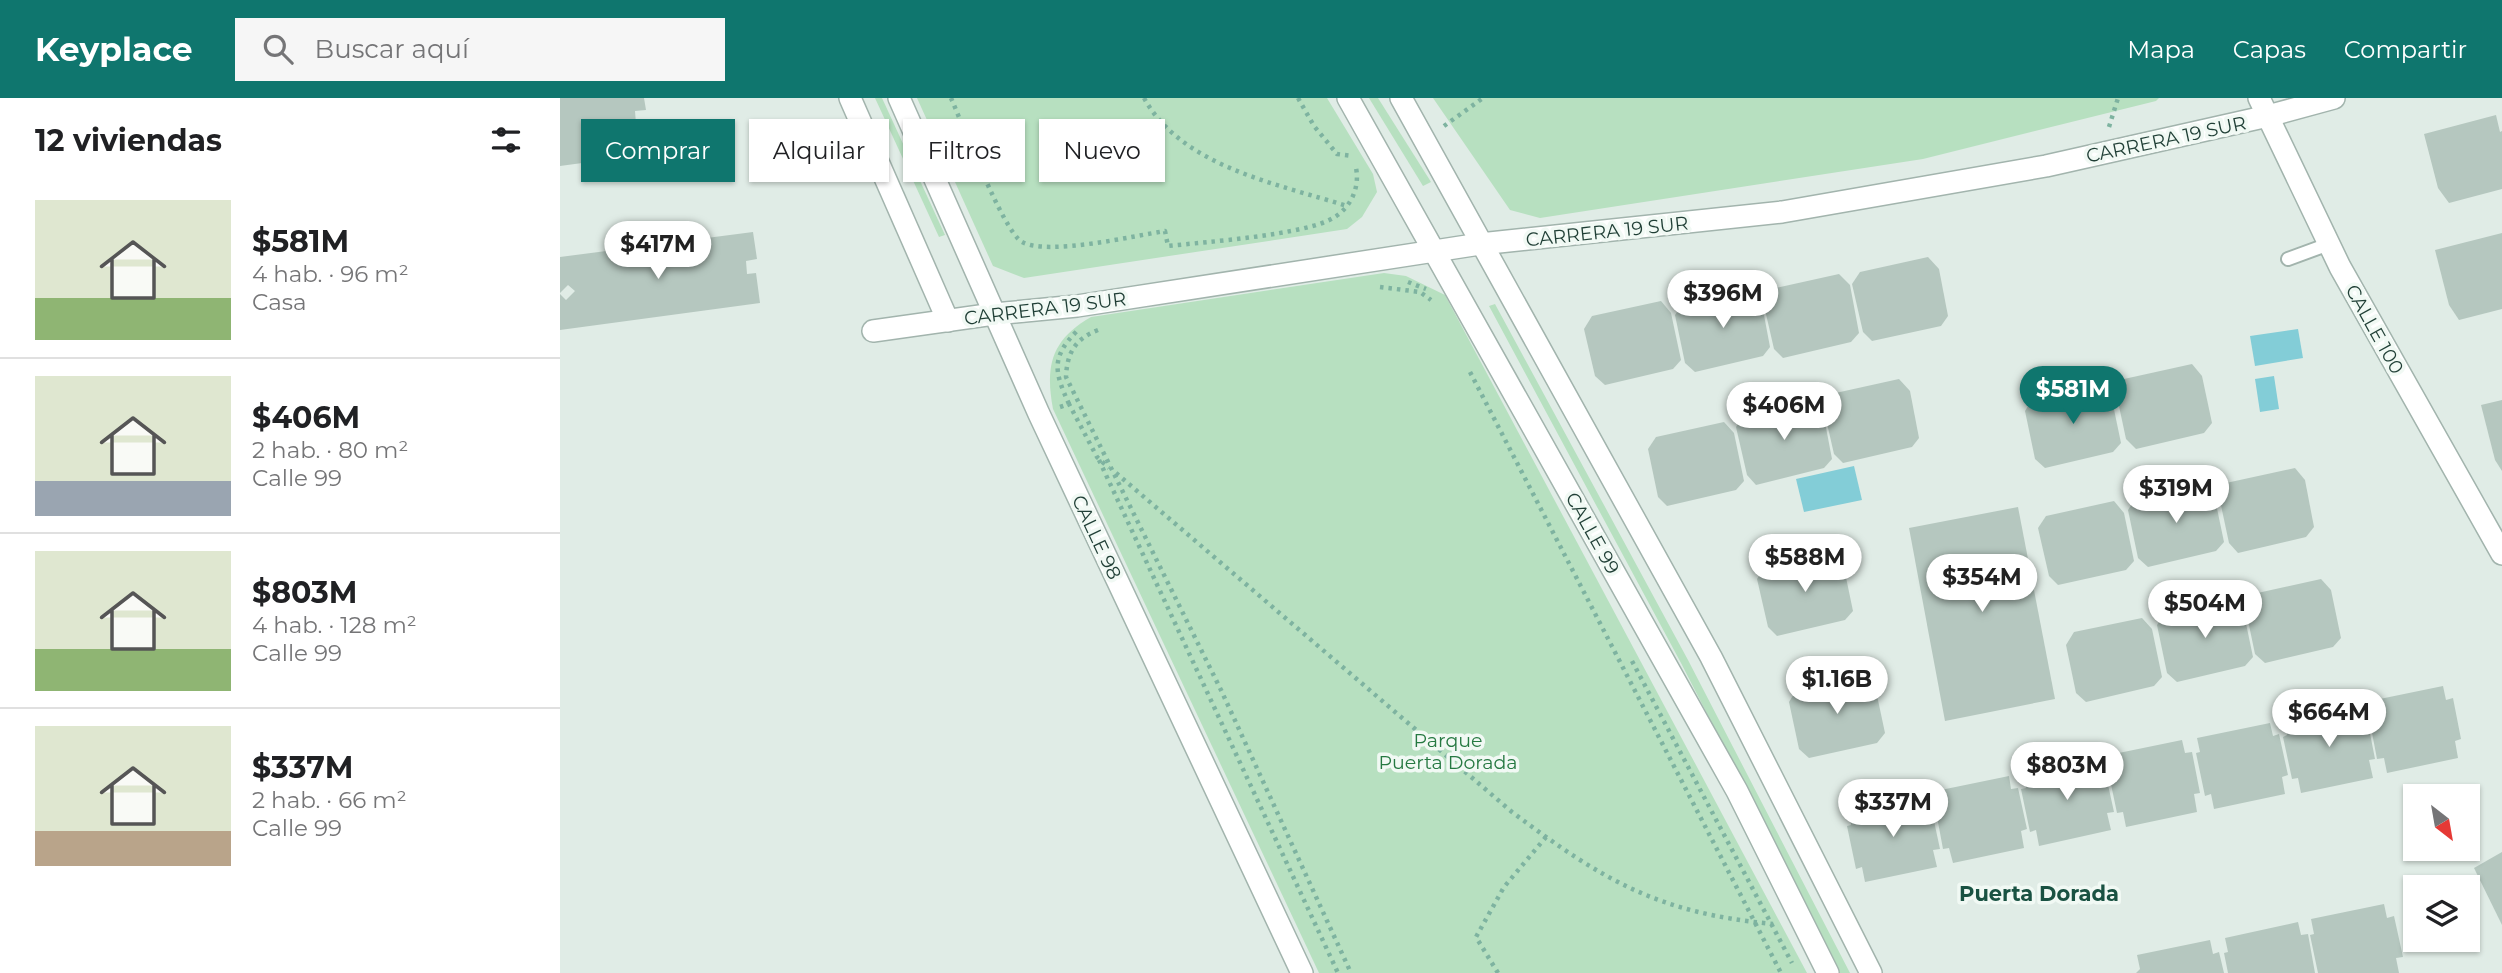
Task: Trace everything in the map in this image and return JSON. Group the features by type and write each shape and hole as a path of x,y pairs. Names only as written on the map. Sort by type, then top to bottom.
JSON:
{"street":[{"path":"850,98 948,321"},
{"name":"CALLE 98","path":"900,98 1039,414 1302,973"},
{"name":"CALLE 99","path":"1348,98 1437,252 1737,791 1828,973"},
{"path":"1401,98 1711,657 1871,973"},
{"name":"CARRERA 19 SUR","path":"873,331 994,314 1077,306 1480,244 1782,212 2046,166 2264,107 2334,98"},
{"name":"CALLE 100","path":"2264,107 2329,244 2502,554"}],"lane":[{"path":"2288,259 2329,244"}],"path":[{"path":"951,98 1012,234 1038,248 1108,241 1165,231 1168,246 1241,238 1321,224 1348,206 1359,180 1354,156 1337,154 1314,126 1298,98"},
{"path":"1144,98 1173,135 1204,155 1261,178 1348,206"},
{"path":"1424,140 1483,98"},
{"path":"1396,280 1434,293"},
{"path":"1368,289 1420,292 1435,302"},
{"path":"1085,327 1075,332 1063,346 1056,374 1338,973"},
{"path":"1104,327 1087,334 1074,344 1066,359 1066,377 1221,690 1351,973"},
{"path":"1466,363 1781,973"},
{"path":"1039,414 1069,404"},
{"path":"1097,457 1480,785 1546,837 1623,887 1679,909 1754,922 1805,927"},
{"path":"1630,656 1797,973"},
{"path":"1497,973 1476,937 1504,887 1546,837"}],"green space":[{"path":"875,98 882,98 903,144 903,159 889,128 889,119 885,119"},
{"path":"917,98 1327,98 1373,174 1377,192 1362,217 1347,229 1024,278 993,266 955,182 1025,182 1025,119 926,119"},
{"path":"1369,98 1378,98 1431,182 1423,186"},
{"path":"1433,98 2159,98 2156,101 1923,159 1540,218 1510,210"},
{"path":"914,182 921,182 945,235 939,237"},
{"name":"Parque Puerta Dorada","path":"1384,273 1406,276 1445,295 1807,973 1319,973 1053,409 1051,367 1059,345 1067,335 1091,317"},
{"path":"1495,304 1688,660 1850,973 1840,973 1681,663 1489,306"}],"water":[{"path":"2298,329 2303,358 2255,366 2250,336"},
{"path":"2274,376 2279,409 2260,412 2255,379"},
{"path":"1854,466 1862,500 1804,512 1796,479"}],"building":[{"path":"560,98 644,98 646,110 635,111 636,119 581,119 581,163 560,166"},
{"path":"2496,115 2500,132 2502,131 2502,189 2449,203 2438,188 2424,134"},
{"path":"753,232 757,259 746,261 747,274 756,273 760,303 560,330 560,294 566,300 575,291 568,285 560,293 560,257"},
{"path":"2502,233 2502,309 2459,320 2449,305 2435,250"},
{"path":"1928,257 1939,269 1948,316 1941,326 1872,341 1863,332 1852,284 1860,272"},
{"path":"1839,274 1850,285 1859,333 1851,342 1783,358 1774,349 1763,301 1771,289"},
{"path":"1751,288 1761,299 1770,347 1763,356 1695,372 1685,363 1675,315 1683,303"},
{"path":"1661,301 1671,313 1681,360 1673,369 1605,385 1595,376 1584,329 1592,316"},
{"path":"2192,364 2202,376 2212,423 2204,433 2136,449 2126,439 2116,392 2124,379"},
{"path":"1899,379 1910,391 1919,438 1912,447 1843,463 1834,454 1823,406 1831,394"},
{"path":"2101,384 2111,395 2121,443 2113,452 2045,468 2035,459 2025,411 2033,398"},
{"path":"1812,400 1823,412 1832,459 1824,468 1756,485 1747,475 1736,427 1744,415"},
{"path":"2502,400 2502,471 2495,460 2481,405"},
{"path":"1724,422 1734,433 1744,481 1736,490 1667,506 1658,497 1648,449 1656,437"},
{"path":"2295,468 2305,480 2314,527 2306,537 2238,553 2229,543 2219,496 2226,483"},
{"path":"2204,483 2214,494 2224,542 2216,551 2148,567 2138,558 2128,510 2136,498"},
{"path":"2114,501 2124,513 2134,561 2126,570 2058,585 2049,576 2038,528 2046,516"},
{"path":"2018,507 2055,699 1945,721 1909,528"},
{"path":"1833,552 1843,563 1853,611 1845,620 1777,636 1768,627 1757,579 1765,567"},
{"path":"2321,579 2331,590 2341,638 2333,647 2265,663 2255,654 2245,606 2253,594"},
{"path":"2233,598 2243,609 2253,657 2245,666 2177,682 2167,673 2157,625 2165,613"},
{"path":"2142,618 2152,629 2162,677 2154,686 2086,702 2076,693 2066,645 2074,632"},
{"path":"1865,674 1875,686 1885,733 1877,743 1809,758 1799,749 1789,702 1797,689"},
{"path":"2443,686 2446,700 2453,698 2461,739 2455,741 2458,758 2387,773 2384,758 2377,759 2369,717 2373,716 2370,701"},
{"path":"2357,706 2360,720 2367,718 2375,759 2369,760 2373,778 2301,793 2298,778 2292,779 2283,737 2287,735 2284,721"},
{"path":"2270,723 2273,736 2279,734 2288,775 2282,777 2285,794 2214,809 2211,794 2205,796 2196,753 2200,752 2197,738"},
{"path":"2182,740 2185,753 2192,752 2200,793 2194,794 2197,812 2126,827 2123,812 2117,813 2108,770 2112,769 2109,755"},
{"path":"2095,759 2098,772 2105,771 2114,812 2107,813 2111,830 2039,846 2036,830 2030,832 2021,789 2026,788 2023,774"},
{"path":"2009,776 2011,789 2018,788 2027,829 2021,831 2024,848 1953,863 1949,848 1943,849 1935,806 1939,805 1936,791"},
{"path":"1922,796 1924,809 1931,807 1940,849 1933,850 1937,867 1865,882 1862,867 1856,869 1847,826 1851,825 1849,811"},
{"path":"2502,852 2502,925 2480,875 2474,868"},
{"path":"2384,904 2387,918 2394,916 2403,957 2396,958 2399,973 2318,973 2310,935 2314,934 2311,919"},
{"path":"2298,922 2301,935 2308,934 2315,973 2228,973 2224,953 2228,952 2225,938"},
{"path":"2210,940 2213,954 2219,952 2224,973 2136,973 2140,969 2137,955"}],"district":[{"name":"Puerta Dorada","path":"2039,894"}]}
